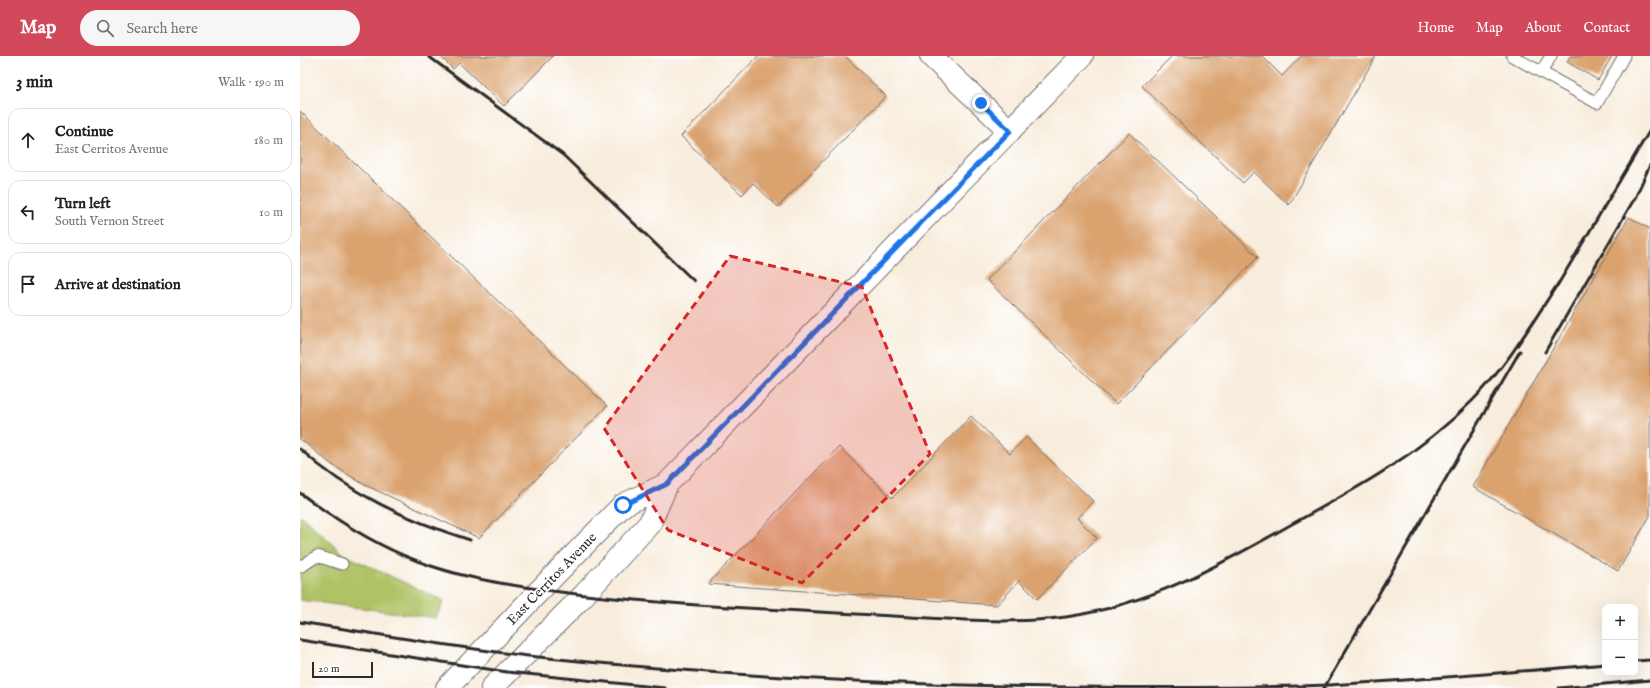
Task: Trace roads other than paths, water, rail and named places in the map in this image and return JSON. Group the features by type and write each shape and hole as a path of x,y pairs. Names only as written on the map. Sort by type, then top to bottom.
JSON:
{"main road":[{"path":"931,56 1010,131"},
{"name":"East Cerritos Avenue","path":"447,688 540,589 623,505 667,484 1082,56"},
{"name":"East Cerritos Avenue","path":"492,688 583,596 650,523 667,484"}],"lane":[{"path":"1512,56 1597,103 1624,56"},
{"path":"1541,72 1551,56"},
{"path":"300,565 317,556 342,564"}],"railway":[{"path":"428,56 563,155 694,281"},
{"path":"1557,286 1650,130"},
{"path":"1545,352 1636,196 1650,165"},
{"path":"300,493 355,531 399,554 430,566 476,578 507,584 609,598 728,607 988,621 1066,617 1097,611 1126,603 1155,593 1211,568 1364,484 1409,454 1451,420 1485,388 1508,359 1559,282"},
{"path":"1324,688 1520,351"},
{"path":"300,449 338,479 380,504 424,524 470,540"},
{"path":"300,622 471,649 528,656 665,669 872,682 1142,688 1298,686 1433,678 1602,664"},
{"path":"300,640 507,672 665,688"},
{"path":"1638,661 1650,660"},
{"path":"1559,688 1650,680"}]}
